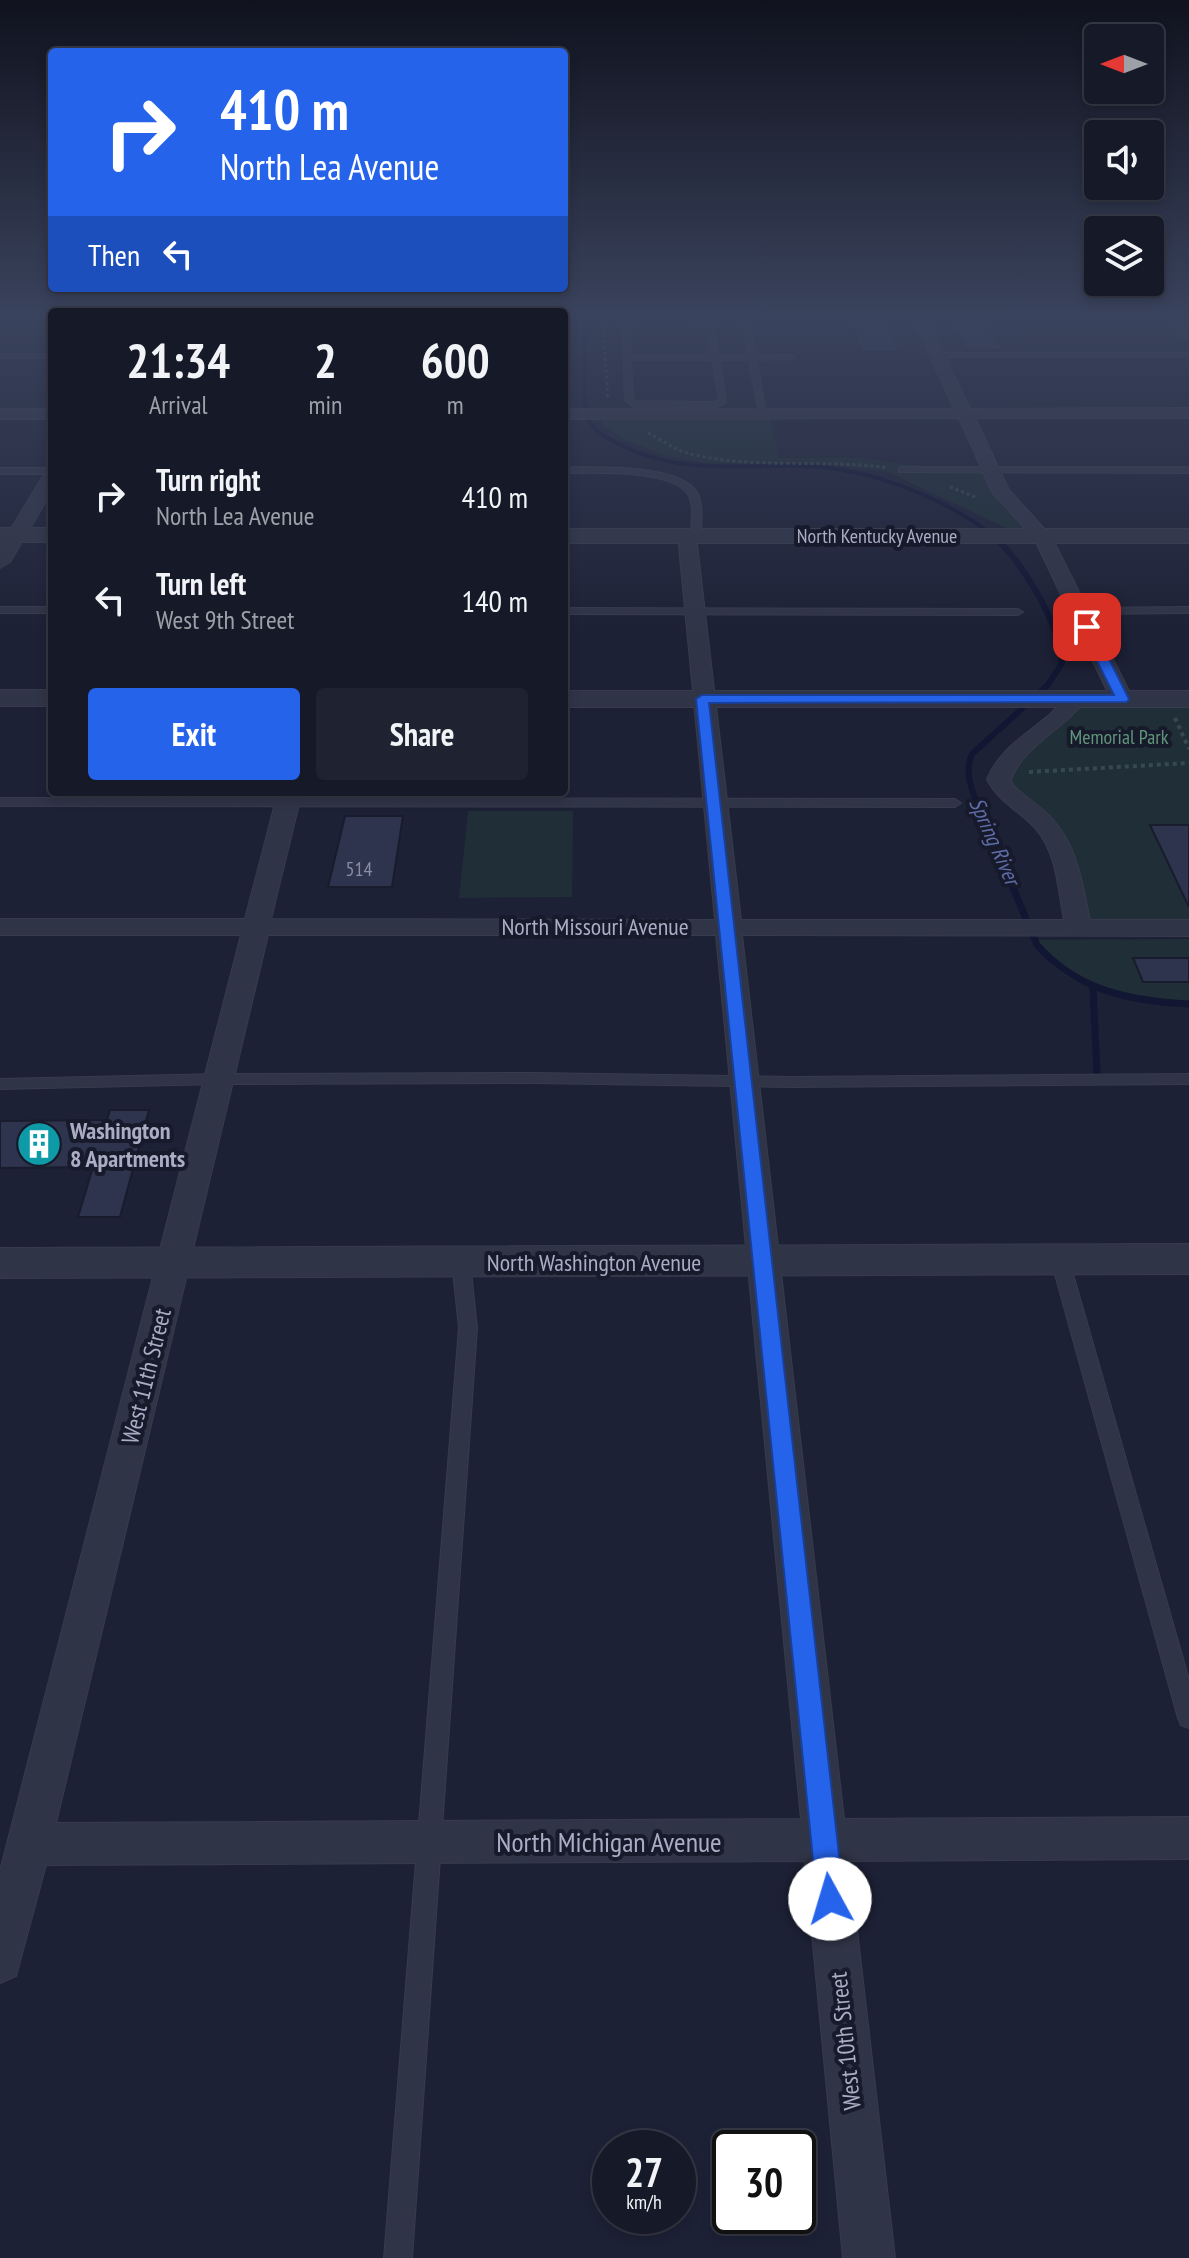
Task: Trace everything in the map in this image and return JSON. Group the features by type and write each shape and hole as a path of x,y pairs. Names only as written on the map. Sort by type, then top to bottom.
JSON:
{"street":[{"path":"969,421 1009,503 1042,536 1122,699"},
{"path":"0,562 8,535 48,479"},
{"path":"8,535 48,535"},
{"name":"North Kentucky Avenue","path":"568,536 1189,536"},
{"name":"West 10th Street","path":"691,536 702,699 729,926 869,2258"},
{"path":"0,698 48,698"},
{"path":"1069,698 1062,715 1007,759 999,779 1006,791 1036,814 1054,837 1067,875 1079,929"},
{"path":"568,699 1069,698 1180,704"},
{"name":"West 11th Street","path":"0,1960 289,798"},
{"name":"North Missouri Avenue","path":"0,927 1189,928"},
{"name":"North Washington Avenue","path":"0,1263 1189,1259"},
{"name":"North Michigan Avenue","path":"29,1844 1189,1838"}],"lane":[{"path":"568,470 626,472 679,482 694,497 691,536"},
{"path":"902,470 1189,470"},
{"path":"0,471 48,473"},
{"path":"0,610 48,610"},
{"path":"1079,611 1189,610"},
{"path":"568,611 1018,612"},
{"path":"0,802 289,798 955,803"},
{"path":"0,1084 220,1079 1189,1079"},
{"path":"1060,1260 1189,1718"},
{"path":"398,2258 468,1328 461,1262"}],"path":[{"path":"616,421 651,435 669,447 693,453 745,459 852,461 902,470 983,501"},
{"path":"1180,704 1189,749"},
{"path":"1016,773 1189,763"}],"green space":[{"path":"602,421 771,421 779,458 848,457 937,468 990,467 1036,529 1010,530 888,472 819,463 705,463 664,455 622,439"},
{"name":"Memorial Park","path":"1189,707 1189,928 1079,929 1061,854 1006,791 1002,769 1070,708"},
{"path":"468,811 573,811 572,897 459,898"},
{"path":"1189,939 1189,1004 1124,997 1081,984 1062,973 1035,940"}],"building":[{"path":"345,816 403,816 392,887 328,887"},
{"path":"1150,825 1189,825 1189,907"},
{"path":"1133,958 1189,958 1189,982 1143,982"},
{"path":"110,1110 149,1110 120,1217 78,1217 93,1167 0,1168 0,1121 107,1120"}],"waterway":[{"name":"Spring River","path":"589,421 611,440 671,462 813,467 881,479 939,502 991,534"},
{"name":"Spring River","path":"982,815 969,777 972,754 1048,685 1062,663 1046,610 1025,574 991,534"},
{"name":"Spring River","path":"982,813 1037,945 1053,961 1106,991 1146,1000 1189,1004"},
{"path":"1093,989 1097,1074"}],"place":[{"name":"Washington 8 Apartments","path":"39,1144"}],"route":[{"path":"830,1899 729,926 702,699 1122,699 1087,627"}]}
